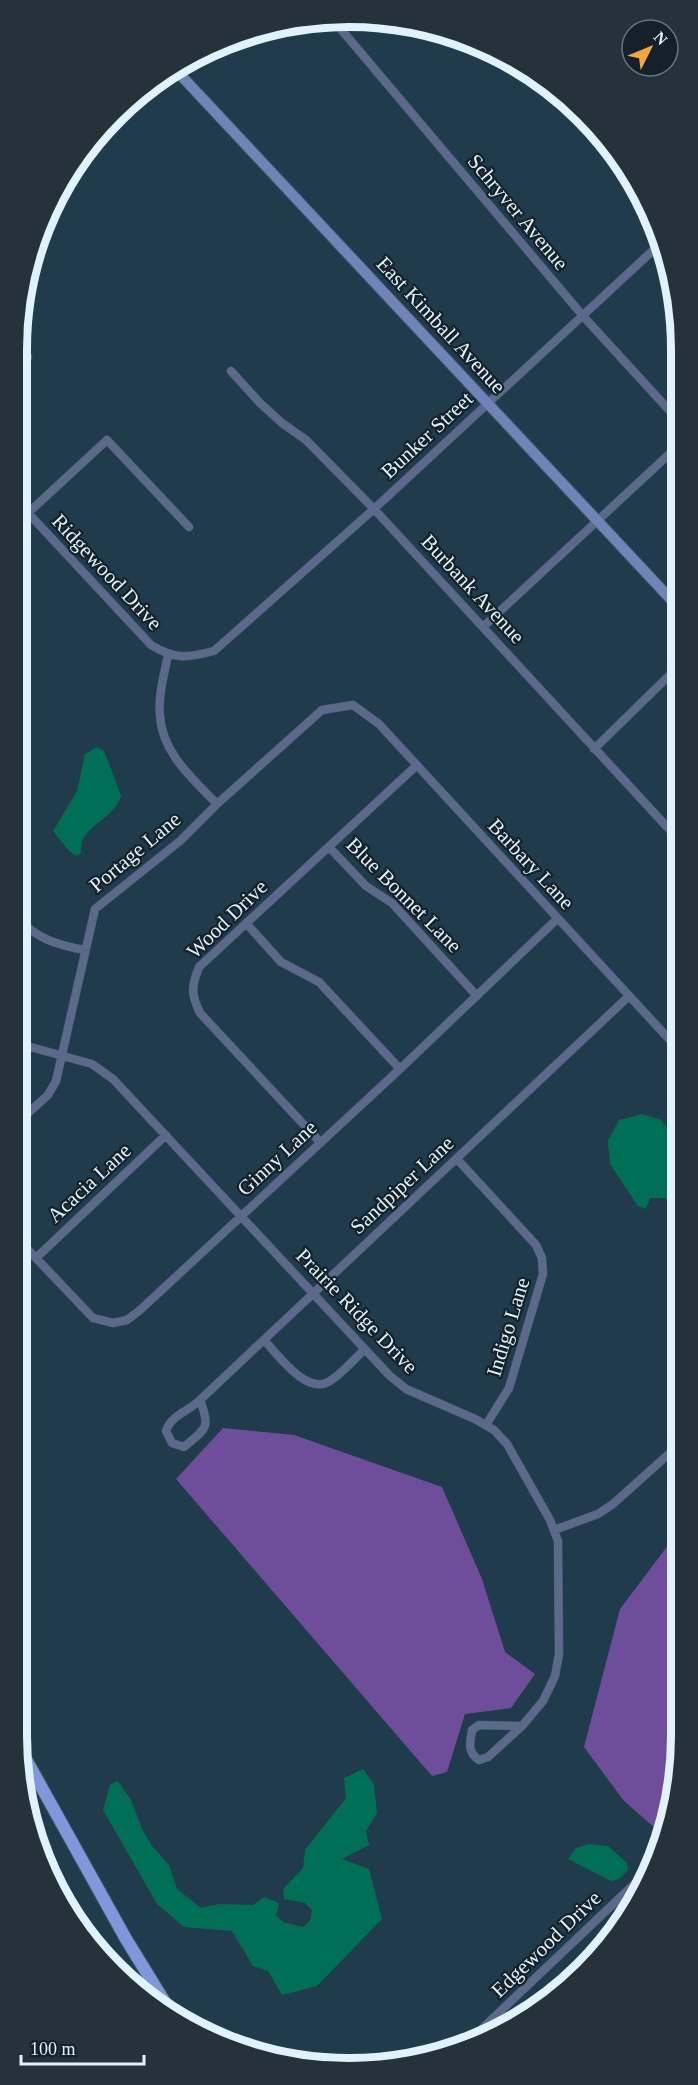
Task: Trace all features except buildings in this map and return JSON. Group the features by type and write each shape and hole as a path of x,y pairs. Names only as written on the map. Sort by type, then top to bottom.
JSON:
{"main road":[{"path":"29,1764 126,1939 162,1998"}],"street":[{"name":"Schryver Avenue","path":"339,27 582,316 671,412"},
{"name":"East Kimball Avenue","path":"180,75 671,600"},
{"name":"Bunker Street","path":"214,651 374,509 655,248"},
{"name":"Burbank Avenue","path":"231,371 260,404 312,445 374,509 671,831"},
{"path":"28,513 107,440 189,527"},
{"path":"483,626 671,452"},
{"name":"Ridgewood Drive","path":"28,513 151,645 168,656 193,656 214,651"},
{"path":"168,656 160,693 159,717 166,741 180,766 217,804"},
{"path":"594,749 671,674"},
{"name":"Portage Lane","path":"27,1114 48,1095 56,1081 95,909 180,841 217,804 322,710 353,705"},
{"name":"Barbary Lane","path":"353,705 379,724 671,1041"},
{"name":"Wood Drive","path":"320,1142 200,1013 193,998 193,982 199,967 416,766"},
{"name":"Blue Bonnet Lane","path":"329,847 366,886 392,903 477,996"},
{"name":"Ginny Lane","path":"27,1249 93,1318 113,1323 127,1320 400,1069 557,919"},
{"path":"246,923 281,962 319,982 400,1069"},
{"path":"27,926 38,936 52,943 84,950"},
{"name":"Sandpiper Lane","path":"200,1400 207,1421 205,1428 184,1447 172,1443 166,1431 168,1425 185,1409 195,1406 200,1400 629,996"},
{"name":"Prairie Ridge Drive","path":"27,1046 92,1064 113,1079 389,1375 406,1389 486,1425 507,1444 558,1541 559,1654 555,1676 543,1701 522,1726 488,1758 479,1760 472,1755 470,1748 472,1730 479,1725 522,1726"},
{"name":"Acacia Lane","path":"36,1258 166,1135"},
{"name":"Indigo Lane","path":"456,1159 536,1245 542,1258 543,1274 509,1388 486,1425"},
{"path":"264,1340 300,1377 310,1383 320,1385 329,1382 365,1349"},
{"path":"554,1530 598,1514 613,1504 671,1452"},
{"name":"Edgewood Drive","path":"482,2029 635,1883"}],"shaded area":[{"path":"97,747 104,751 121,795 109,814 87,833 82,841 81,853 77,856 69,851 53,831 77,791 85,754"},
{"path":"642,1114 661,1120 671,1132 671,1200 650,1198 646,1209 638,1206 610,1164 608,1141 619,1120"},
{"path":"223,1428 294,1435 442,1487 482,1579 505,1652 535,1674 511,1708 465,1714 447,1772 432,1776 176,1479"},
{"path":"671,1541 670,1757 665,1799 657,1830 624,1801 584,1747 620,1609"},
{"path":"363,1769 374,1784 377,1813 366,1831 369,1845 342,1859 369,1869 382,1919 317,1986 282,1995 268,1971 253,1966 232,1931 184,1927 157,1904 103,1810 110,1785 118,1781 131,1800 142,1829 152,1846 169,1865 177,1889 201,1908 219,1904 253,1905 264,1897 279,1903 276,1915 283,1922 303,1927 310,1921 312,1910 305,1903 284,1899 283,1889 303,1868 305,1850 346,1798 344,1778"},
{"path":"589,1844 608,1846 627,1863 628,1870 619,1879 611,1881 568,1859 576,1848"}]}
